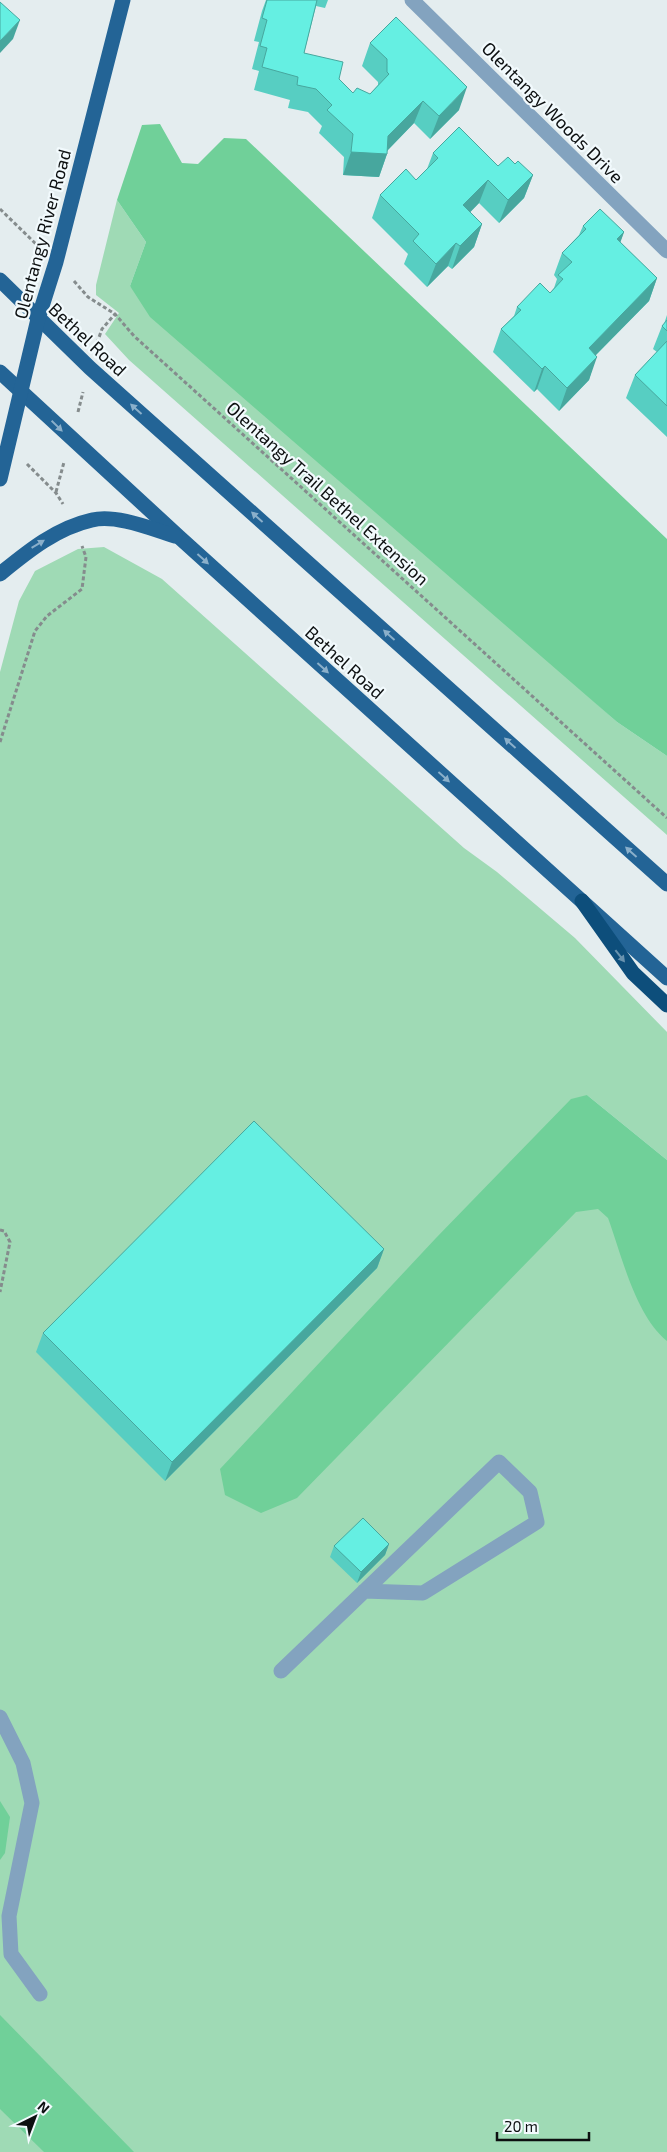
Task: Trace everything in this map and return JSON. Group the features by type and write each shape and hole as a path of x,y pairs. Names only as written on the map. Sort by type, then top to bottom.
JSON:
{"highway":[{"path":"582,901 633,973 667,1005"}],"main road":[{"name":"Olentangy River Road","path":"0,479 38,318 56,262 123,0"},
{"name":"Bethel Road","path":"0,280 90,368 667,884"},
{"name":"Bethel Road","path":"0,372 71,439 667,978"},
{"path":"0,574 34,545 93,519 125,521 179,537"}],"street":[{"name":"Olentangy Woods Drive","path":"412,0 667,251"},
{"path":"281,1671 364,1591 499,1462 530,1492 537,1522 424,1593 364,1591"},
{"path":"0,1717 23,1762 32,1803 9,1916 11,1954 40,1994"}],"path":[{"name":"Olentangy Trail Bethel Extension","path":"56,493 102,329 115,314 141,342 667,818"},
{"path":"0,742 35,631 47,616 82,590 86,557"},
{"path":"0,1230 4,1231 10,1242 0,1292"}],"green space":[{"path":"160,124 182,163 198,164 224,138 246,139 667,539 667,756 617,722 150,317 130,286 146,242 117,200 142,125"},
{"path":"117,200 146,242 130,286 617,722 667,756 667,835 129,360 105,334 119,313 96,295 96,285"},
{"path":"104,547 162,579 464,848 497,872 575,938 667,1032 667,1160 587,1095 609,1147 667,1227 667,2152 0,2152 0,672 19,601 35,571 78,549"},
{"path":"587,1095 667,1160 667,1341 656,1330 638,1301 624,1267 608,1218 598,1209 576,1212 297,1498 261,1513 225,1495 220,1469 436,1238 571,1099"},
{"path":"0,1801 10,1817 5,1853 0,1860"},
{"path":"0,2015 134,2152 44,2152 0,2109"}],"building":[{"path":"267,0 317,0 304,53 343,62 339,79 353,93 357,88 370,94 389,74 387,72 387,59 370,43 396,17 467,87 439,116 423,101 388,136 387,154 351,152 353,134 327,110 332,105 316,89 297,85 298,77 262,67 267,48 260,46 267,20 262,18"},
{"path":"0,2 20,20 0,41"},
{"path":"459,127 498,166 508,157 515,164 518,161 533,175 508,200 488,180 463,205 482,224 460,246 456,243 436,264 413,241 419,234 380,195 406,169 416,180 438,158 433,153"},
{"path":"600,209 624,232 617,239 657,278 589,348 597,357 567,388 545,366 542,369 501,329 521,310 517,307 540,283 550,293 563,279 558,275 572,262 562,253 586,229 583,226"},
{"path":"667,320 667,331 662,326"},
{"path":"667,341 667,406 635,375"},
{"path":"254,1121 384,1249 172,1462 43,1333"},
{"path":"363,1518 389,1544 361,1572 334,1546"}]}
